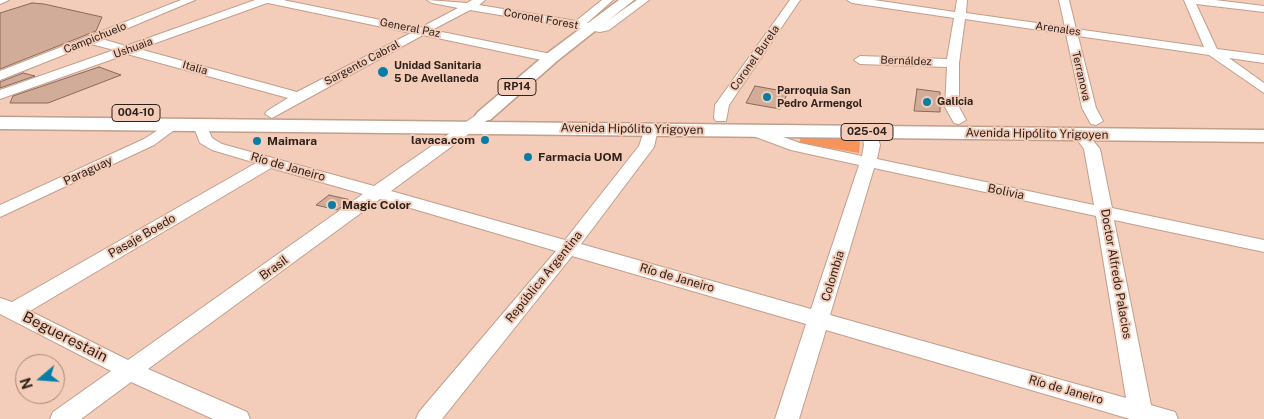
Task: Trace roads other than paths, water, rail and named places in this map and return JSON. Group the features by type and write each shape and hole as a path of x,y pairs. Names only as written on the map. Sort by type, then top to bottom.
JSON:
{"main road":[{"name":"RP14","path":"477,122 584,27 627,0"},
{"name":"Avenida Hipólito Yrigoyen","path":"0,112 272,114 651,129 1264,136"},
{"name":"Avenida Hipólito Yrigoyen","path":"0,123 200,125 722,118 1264,123"}],"street":[{"name":"Campichuelo","path":"0,76 190,0"},
{"name":"General Paz","path":"266,0 551,58"},
{"name":"Ushuaia","path":"0,95 266,0"},
{"name":"Coronel Forest","path":"432,0 584,27"},
{"name":"Sargento Cabral","path":"272,114 299,97 480,0"},
{"path":"584,27 604,0"},
{"path":"584,27 605,28 644,0"},
{"name":"Coronel Burela","path":"722,118 722,104 795,0"},
{"name":"Arenales","path":"852,0 1264,59"},
{"path":"959,120 952,107 953,63 962,0"},
{"name":"Terranova","path":"1064,0 1089,108 1096,121"},
{"path":"1257,6 1189,0 1212,51 1264,89"},
{"name":"Italia","path":"91,40 299,97"},
{"name":"Bernáldez","path":"860,60 953,63"},
{"name":"Brasil","path":"62,419 477,122"},
{"name":"Paraguay","path":"0,212 149,142 172,125"},
{"name":"Río de Janeiro","path":"200,125 205,140 217,147 819,319 1142,415 1166,419"},
{"name":"República Argentina","path":"428,419 569,247 646,147 651,129"},
{"name":"Bolivia","path":"750,130 796,147 1264,246"},
{"name":"Colombia","path":"787,419 868,162 872,145 869,132"},
{"name":"Doctor Alfredo Palacios","path":"1080,134 1092,149 1142,415"},
{"name":"Pasaje Boedo","path":"7,308 269,162"},
{"name":"Beguerestain","path":"7,308 130,371 238,419"}],"place":[{"name":"Unidad Sanitaria 5 De Avellaneda","path":"383,72"},
{"name":"Parroquia San Pedro Armengol","path":"767,97"},
{"name":"Galicia","path":"927,102"},
{"name":"lavaca.com","path":"485,140"},
{"name":"Maimara","path":"257,141"},
{"name":"Farmacia UOM","path":"528,157"},
{"name":"Magic Color","path":"332,205"}]}
